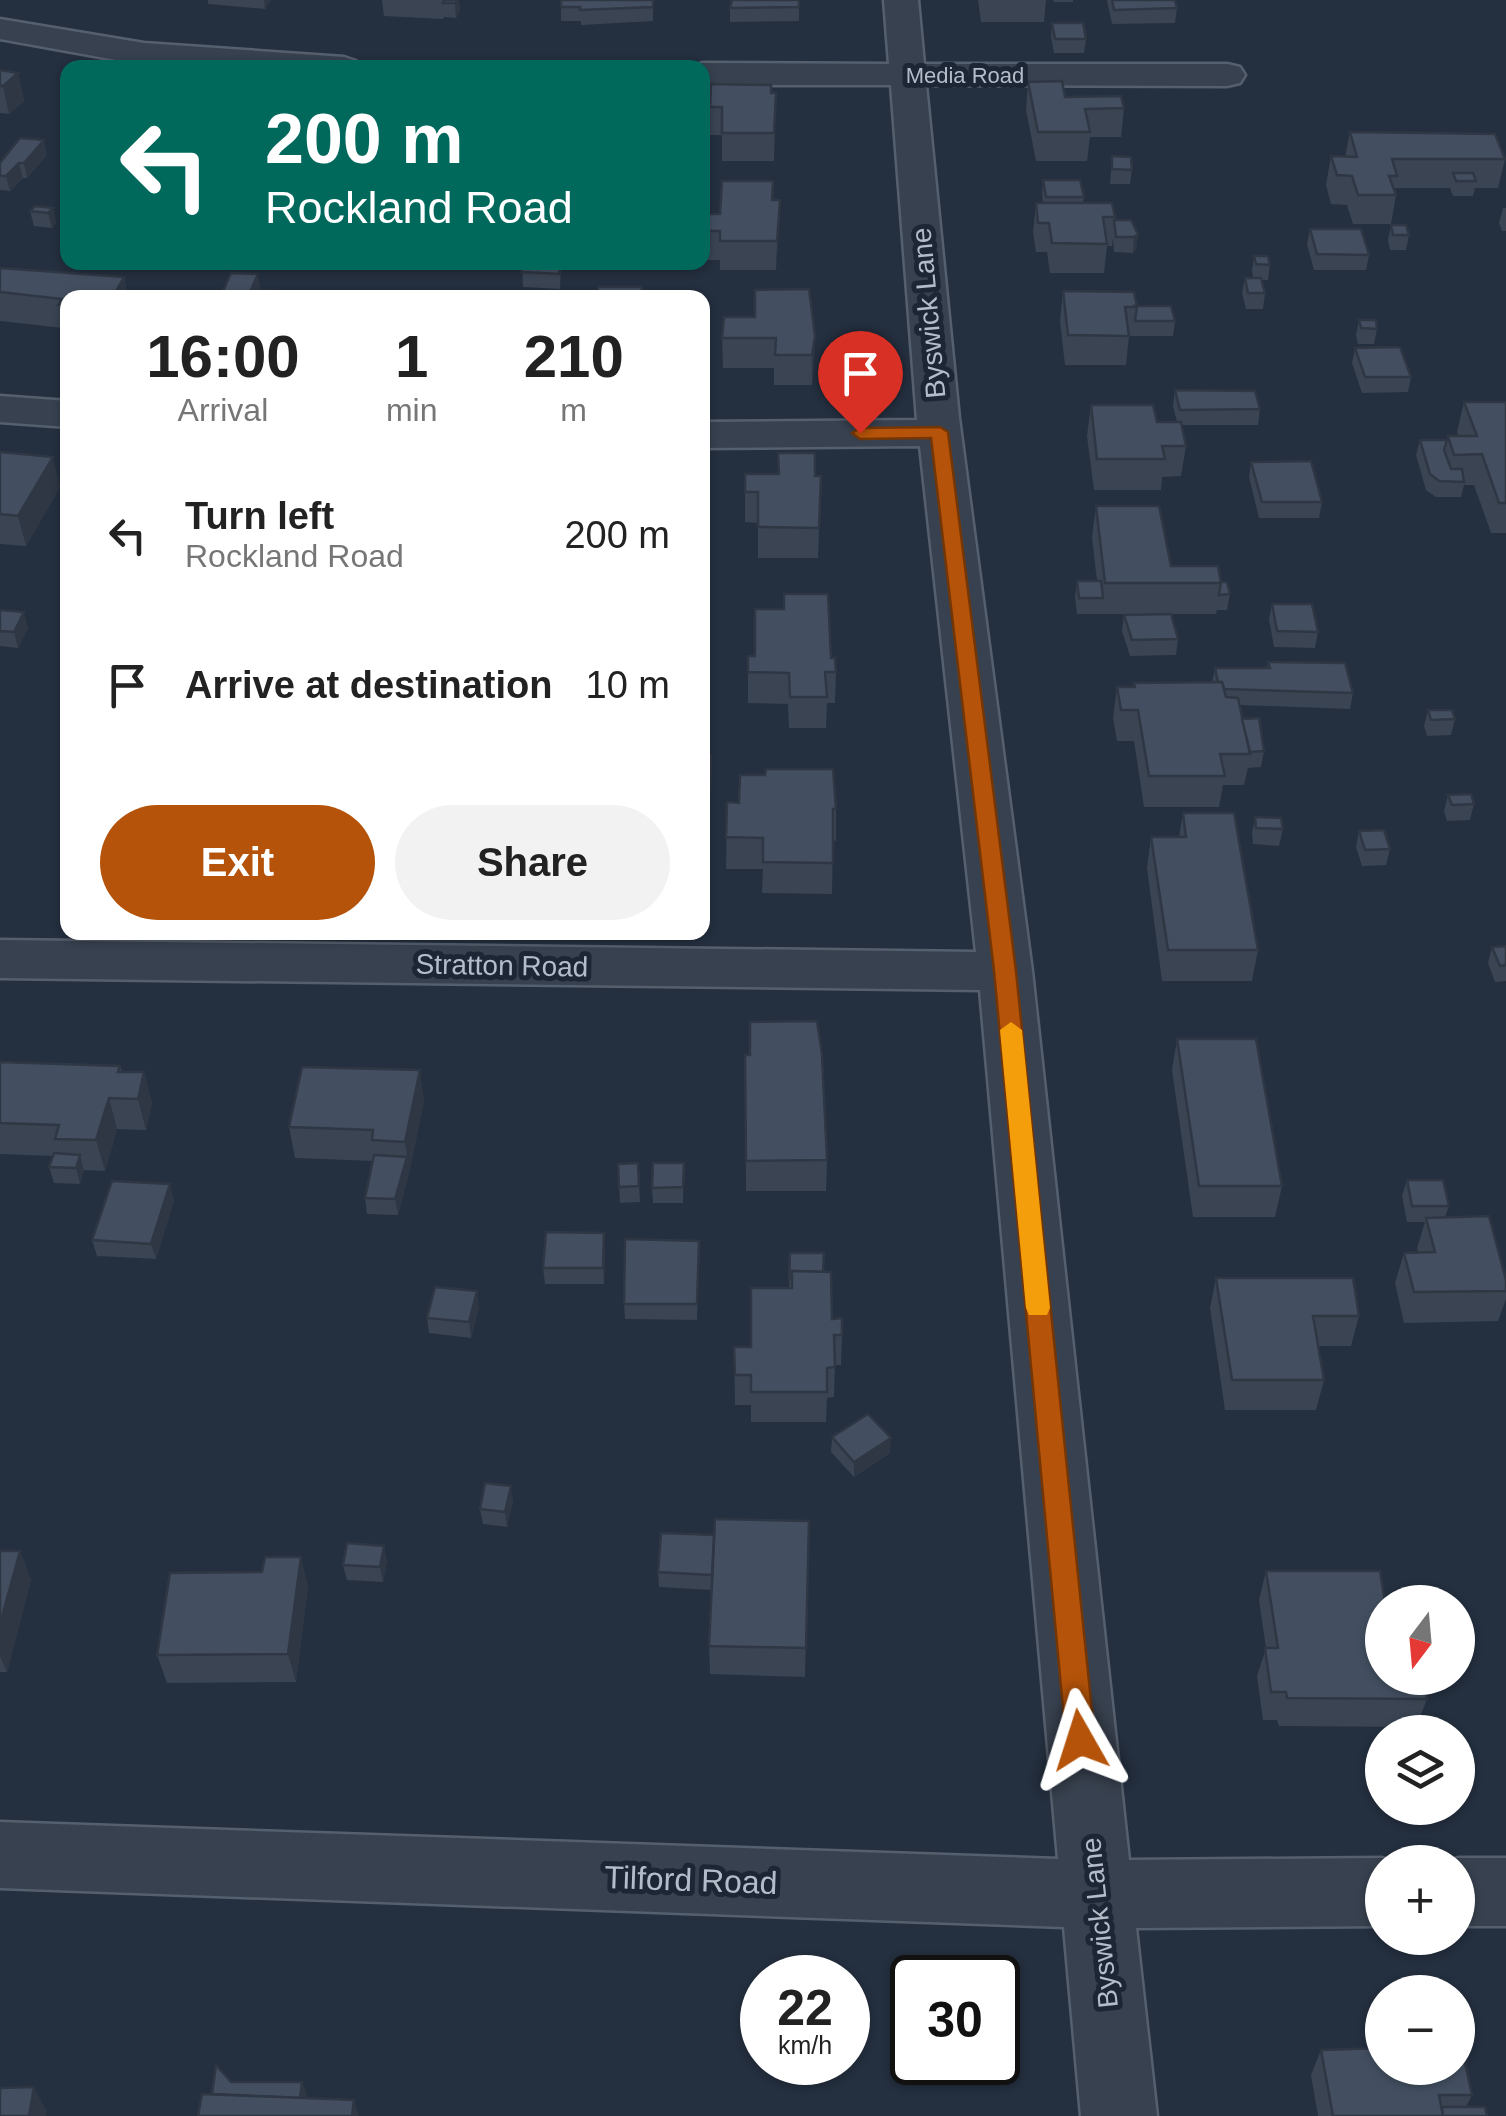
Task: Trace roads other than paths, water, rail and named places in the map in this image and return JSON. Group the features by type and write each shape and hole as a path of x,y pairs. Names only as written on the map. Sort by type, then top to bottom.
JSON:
{"street":[{"name":"Byswick Lane","path":"902,0 940,432 1005,971 1119,2116"},
{"path":"0,29 144,54 230,60"},
{"name":"Media Road","path":"710,74 1228,76"},
{"path":"0,409 60,413"},
{"path":"710,435 940,432"},
{"name":"Stratton Road","path":"0,959 1005,971"},
{"name":"Tilford Road","path":"0,1855 1096,1894 1365,1892"},
{"path":"1475,1892 1506,1892"}]}
